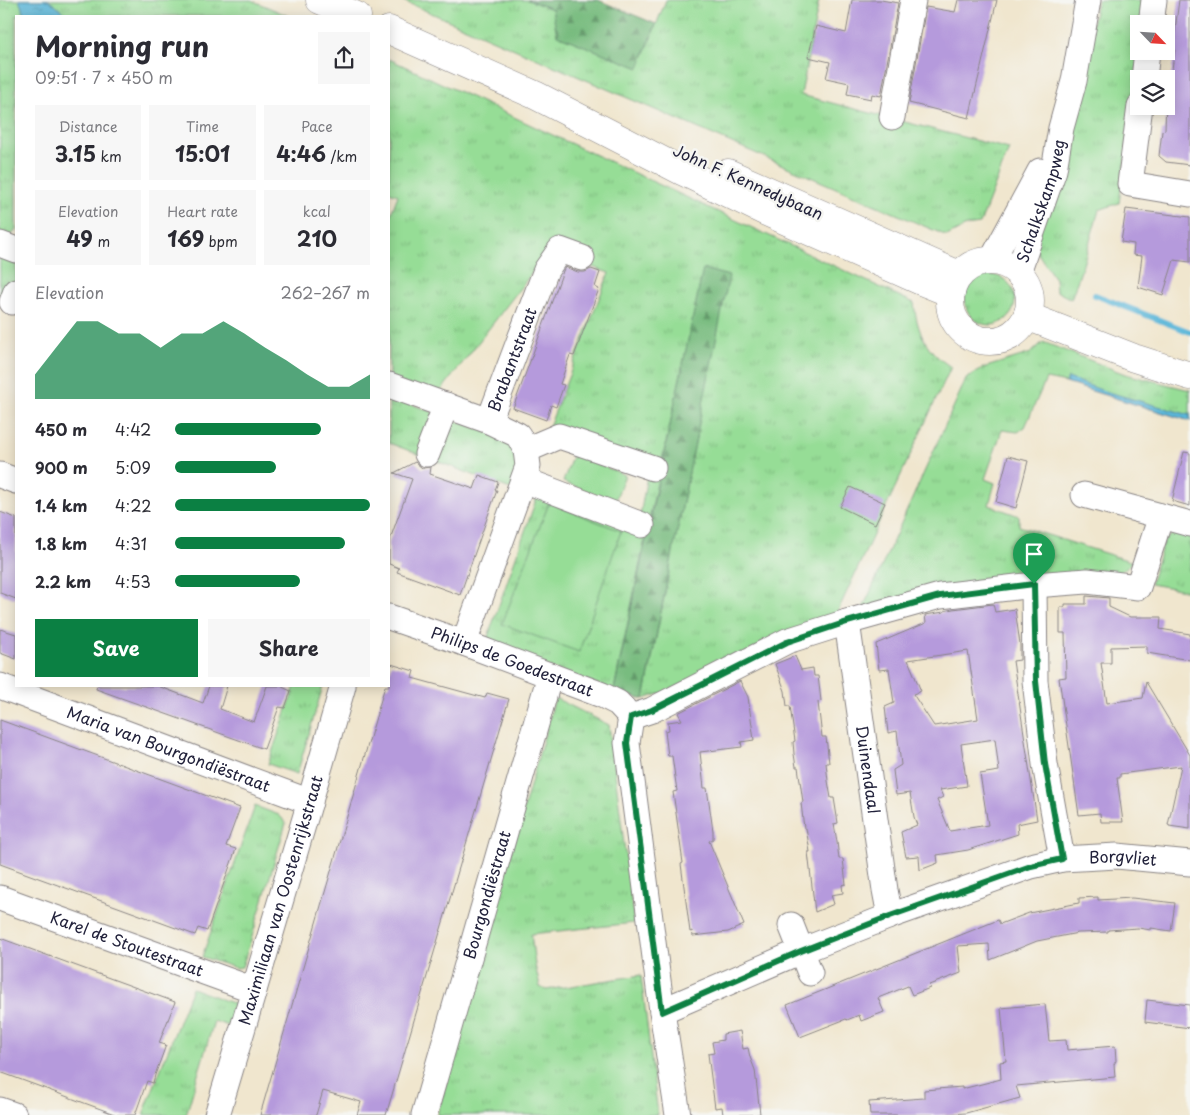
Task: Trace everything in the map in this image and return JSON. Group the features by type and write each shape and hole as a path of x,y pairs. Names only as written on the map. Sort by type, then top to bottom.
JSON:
{"main road":[{"path":"320,0 355,15"},
{"name":"John F. Kennedybaan","path":"390,30 535,95 762,210 921,281 955,284"},
{"path":"992,260 1007,264 1024,278 1029,292 1030,304 1027,316 1019,328 1007,337 992,341 977,339 964,331 954,319 950,306 955,284 968,267 979,262 992,260"},
{"path":"1027,316 1134,358 1190,376"}],"street":[{"path":"892,117 913,0"},
{"name":"Schalkskampweg","path":"1018,272 1054,170 1074,81 1088,0"},
{"path":"1152,15 1154,0"},
{"path":"1139,115 1130,184 1190,194"},
{"name":"Schalkskampweg","path":"992,260 1062,128"},
{"path":"0,244 15,250"},
{"name":"Brabantstraat","path":"390,385 489,421 546,270 560,250 582,258"},
{"path":"426,454 446,405"},
{"path":"464,643 528,466 526,450 518,435 489,421"},
{"path":"526,450 559,436 653,468"},
{"path":"0,475 15,481"},
{"path":"524,480 642,525"},
{"path":"1084,495 1190,524"},
{"path":"678,1115 662,1012 627,743 631,717 652,710 787,642 847,622 940,596 1034,584 1087,581 1138,587 1161,516"},
{"path":"1034,584 1036,681 1057,866"},
{"name":"Philips de Goedestraat","path":"390,617 602,695 618,703 631,717"},
{"name":"Duinendaal","path":"847,622 884,890 896,921"},
{"name":"Bourgondiëstraat","path":"424,1115 550,675"},
{"name":"Maria van Bourgondiëstraat","path":"0,686 310,802"},
{"name":"Maximiliaan van Oostenrijkstraat","path":"217,1115 343,687"},
{"name":"Borgvliet","path":"662,1012 806,962 896,921 1031,866 1057,866 1117,856 1190,863"},
{"name":"Karel de Stoutestraat","path":"0,898 254,990"},
{"path":"790,925 806,962"},
{"path":"0,1110 14,1115"}],"green space":[{"path":"0,0 251,0 287,15 15,15 15,230 8,240 0,236"},
{"path":"401,0 528,0 552,9 639,68 666,0 819,0 801,95 1009,149 980,224 966,226 947,236"},
{"path":"528,0 598,0 656,24 639,68 557,35 552,9"},
{"path":"1098,0 1146,0 1144,15 1130,15 1130,60 1139,60 1137,70 1130,70 1131,115 1119,203 1099,210 1071,299 1056,291 1055,279 1035,249"},
{"path":"390,59 914,303 920,332 924,340 942,361 951,367 836,615 665,692 644,699 707,380 704,269 614,690 485,645 539,491 638,528 649,464 549,427 609,273 584,264 555,243 437,396 390,378 390,216 398,195 390,192"},
{"path":"0,254 15,260 15,300 0,294"},
{"path":"703,269 729,276 644,699 641,699 614,690"},
{"path":"990,275 999,277 1010,286 1015,300 1013,309 1004,320 990,325 981,323 970,314 965,300 967,291 976,280"},
{"path":"1043,342 1125,374 1190,390 1190,421 1066,383 1046,379 1025,427 1018,432 1002,430 985,479 995,483 989,505 1019,516 1019,526 1133,562 1119,573 863,608 966,379 983,368 1031,353"},
{"path":"390,396 503,438 521,452 513,490 390,443"},
{"path":"573,454 625,475 615,501 563,482"},
{"path":"549,503 621,531 579,652 502,624"},
{"path":"1177,533 1190,536 1190,591 1150,584 1164,541"},
{"path":"295,687 323,687 297,774 268,764"},
{"path":"555,698 609,725 634,923 531,934 540,987 546,990 641,975 658,1115 437,1115"},
{"path":"255,806 279,815 286,823 242,967 236,968 202,957"},
{"path":"192,988 240,1006 236,1029 214,1021 186,1115 143,1115"}],"water":[{"path":"19,0 49,0 68,15 25,15"},
{"path":"1068,378 1104,391 1190,415 1190,421 1066,383"}],"building":[{"path":"852,0 881,0 898,3 881,96 872,94 871,99 847,94 849,83 826,78 830,62 808,57 816,26 846,33"},
{"path":"958,0 997,0 969,118 909,103 926,7 955,12"},
{"path":"1179,0 1190,0 1190,165 1166,162 1159,156 1162,131 1165,130 1165,115 1175,115 1175,70 1172,70 1173,60 1175,60 1175,31"},
{"path":"1126,209 1190,217 1190,262 1174,260 1163,295 1138,287 1142,256 1133,255 1134,244 1121,242"},
{"path":"565,267 578,272 585,272 591,269 600,272 595,287 599,289 574,356 570,355 560,384 564,385 556,407 551,405 546,420 513,408"},
{"path":"1184,452 1190,453 1190,506 1172,501"},
{"path":"1008,456 1028,461 1016,508 996,502"},
{"path":"415,462 422,468 431,467 430,474 474,489 479,475 498,482 495,490 497,490 460,595 397,572 399,568 390,564 390,539 412,479 394,473"},
{"path":"850,487 885,503 875,524 840,507"},
{"path":"0,512 15,518 15,599 0,593"},
{"path":"1086,596 1109,598 1109,607 1130,617 1161,617 1160,629 1190,634 1190,660 1147,653 1147,646 1111,647 1111,663 1101,663 1107,703 1143,698 1146,682 1190,755 1190,829 1168,825 1181,766 1120,774 1120,778 1117,778 1123,822 1101,822 1100,813 1079,815 1059,678 1066,677 1065,633 1060,633 1060,607 1065,607 1065,604 1086,604"},
{"path":"993,604 995,612 1015,609 1020,644 1020,660 1013,661 1037,820 1017,824 1018,834 968,850 937,855 938,863 920,870 919,856 906,857 901,832 917,825 910,793 896,795 893,770 901,765 897,731 888,733 885,707 894,703 889,669 879,670 876,644 926,623 925,615","holes":["968,651 978,719 934,726 913,694 921,691 908,660","995,739 999,771 980,774 988,825 950,831 937,800 943,797 940,790 967,786 961,744"]},
{"path":"0,629 15,634 15,659 0,653"},
{"path":"795,656 801,670 813,668 814,676 818,676 821,701 818,702 822,737 826,737 829,763 826,763 828,781 831,798 834,798 838,823 834,824 839,859 843,859 846,884 842,885 843,893 831,895 834,904 815,912 808,852 810,852 806,828 804,828 801,803 803,802 798,767 796,767 794,754 793,742 795,741 790,706 787,706 785,691 775,664"},
{"path":"391,664 414,671 412,678 485,698 487,693 509,699 386,1115 357,1115 361,1102 323,1091 316,1115 260,1115 385,687 390,687"},
{"path":"740,681 748,697 754,740 741,742 742,747 700,752 704,788 707,788 713,831 713,839 709,841 744,925 728,932 693,936 692,931 690,932 673,792 677,791 672,756 668,756 665,731 669,730 668,722 682,720 678,713"},
{"path":"97,687 161,687 203,703 209,687 227,687 220,709 254,722 267,687 282,687 291,691 285,708 279,707 264,749 96,689"},
{"path":"0,720 240,808 226,846 236,849 207,931 198,928 195,935 0,864"},
{"path":"1098,897 1098,900 1132,898 1175,903 1171,931 1138,928 1078,933 1037,941 990,960 989,944 958,946 961,973 929,985 930,988 912,995 908,986 878,998 884,1012 861,1021 859,1015 800,1037 787,1005 998,920 1000,924 1029,913 1079,903 1079,898"},
{"path":"0,938 175,1002 159,1043 166,1045 153,1083 147,1081 135,1115 117,1115 0,1072"},
{"path":"1147,1000 1190,1005 1190,1028 1145,1022"},
{"path":"1045,1004 1049,1041 1066,1040 1067,1050 1115,1046 1115,1077 1016,1086 1020,1098 966,1113 870,1115 869,1102 924,1098 924,1090 962,1087 962,1089 1001,1079 1000,1062 1006,1061 1001,1008"},
{"path":"740,1031 743,1049 748,1048 755,1070 760,1114 723,1115 722,1107 715,1108 708,1054 714,1053 712,1042 723,1040 723,1034"}],"waterway":[{"path":"1095,295 1190,332"}],"route":[{"path":"1034,584 1036,681 1045,764 1062,859 1031,866 890,916 801,951 662,1012 627,743 631,717 652,710 787,642 847,622 940,596 1034,584"}]}
